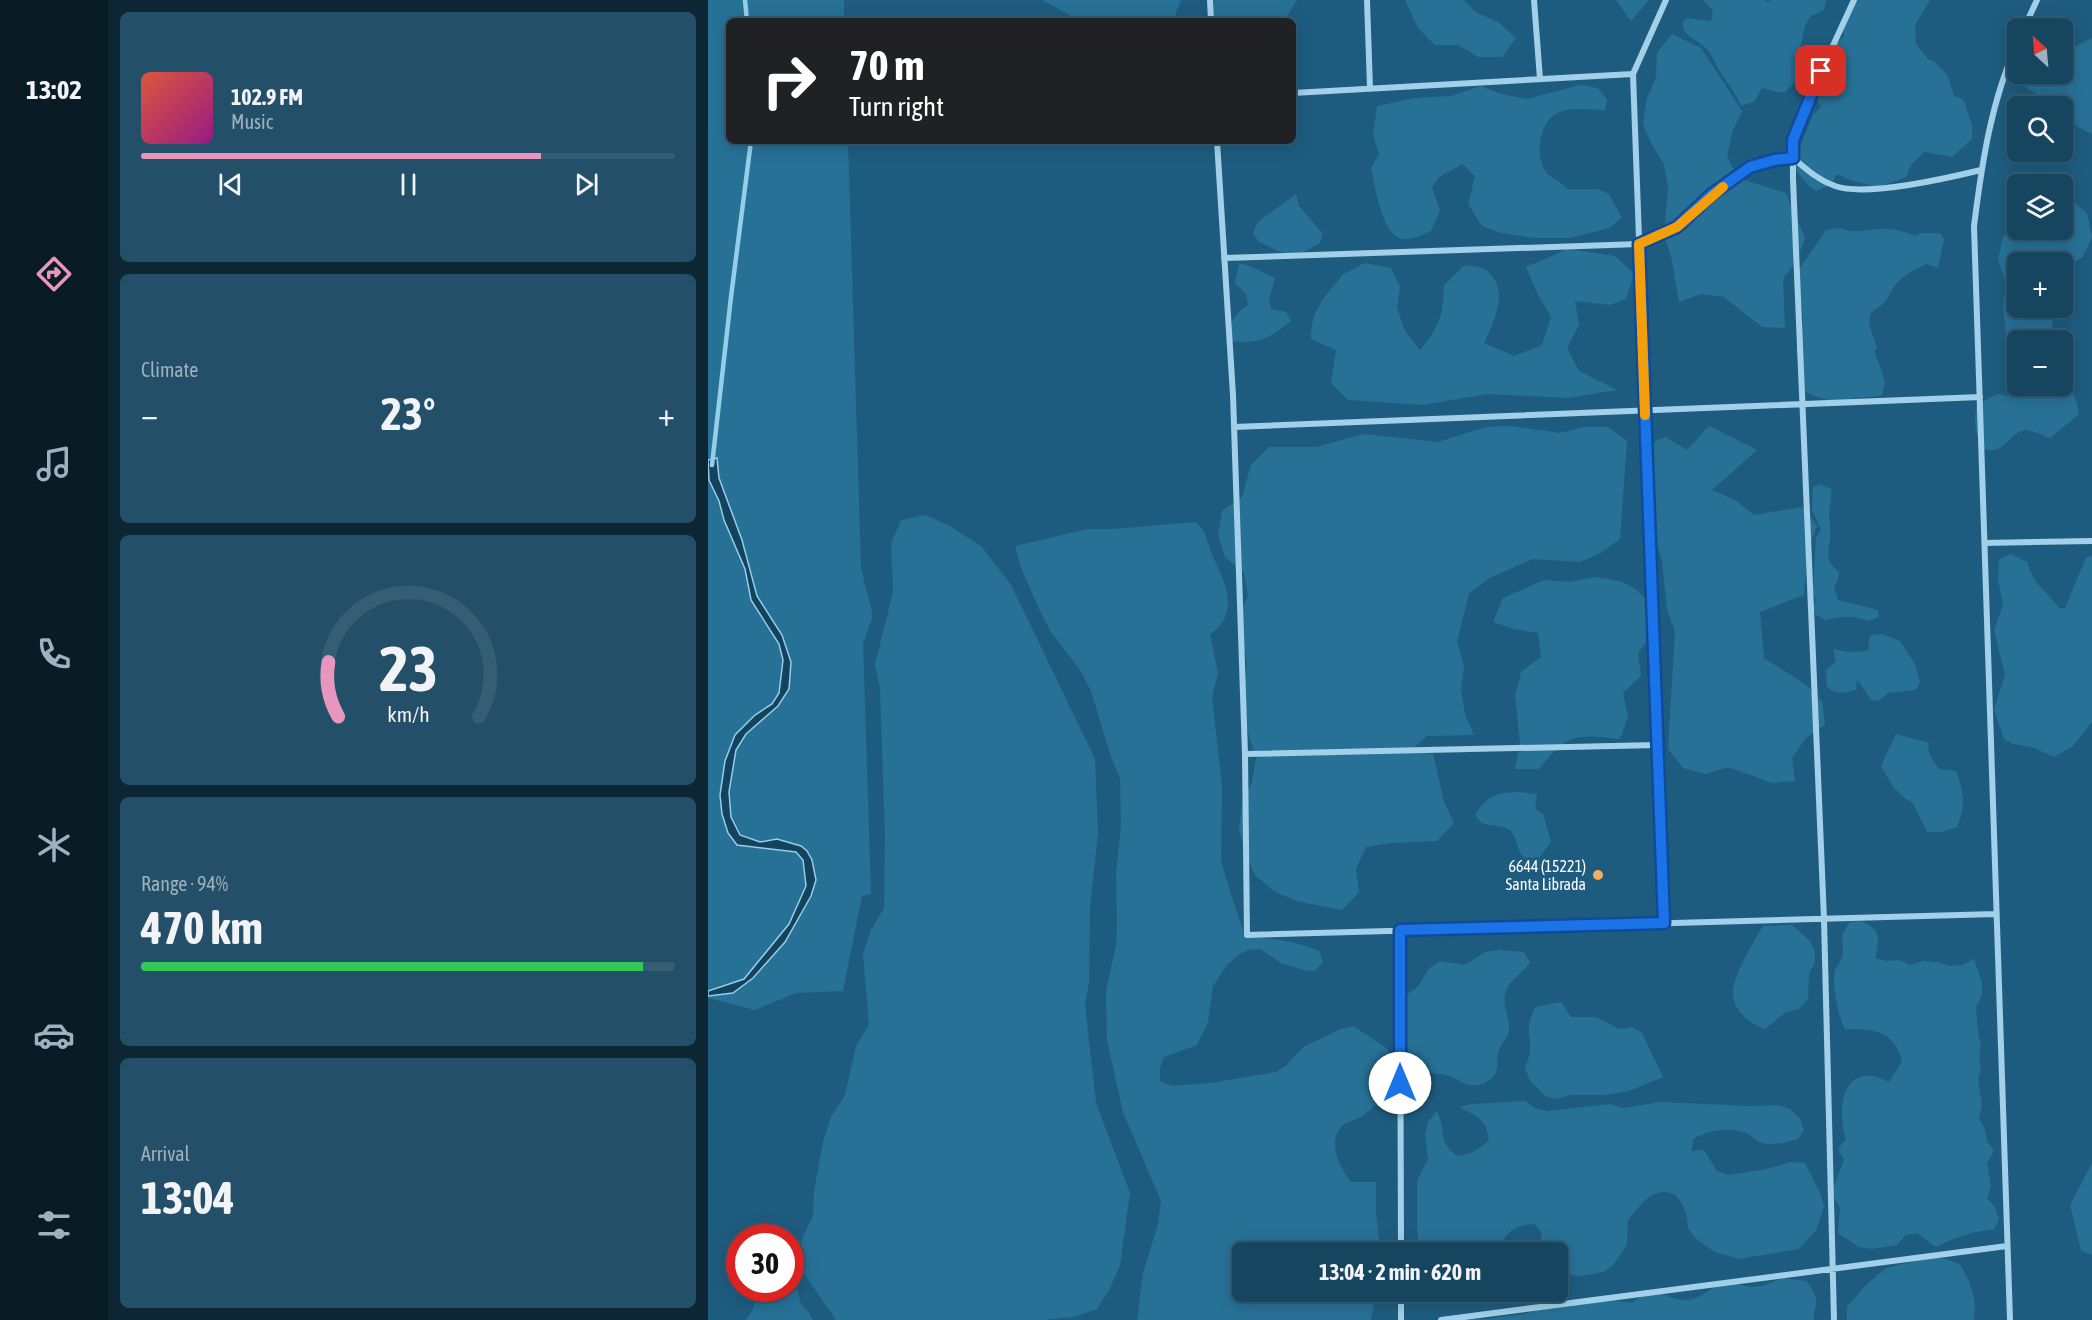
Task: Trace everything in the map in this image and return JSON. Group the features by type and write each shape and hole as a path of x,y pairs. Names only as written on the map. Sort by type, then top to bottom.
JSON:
{"street":[{"path":"1210,0 1211,18"},
{"path":"1367,0 1370,88"},
{"path":"1534,0 1540,79"},
{"path":"1664,923 1633,74 1666,0"},
{"path":"1834,1320 1824,919 1793,140 1813,89 1854,0"},
{"path":"2029,18 2037,0"},
{"path":"2007,64 1990,123 1974,226 2010,1320"},
{"path":"1296,93 1633,74"},
{"path":"1217,144 1234,427 1245,754 1247,935 1996,914"},
{"path":"1224,258 1639,244 1677,227 1712,194 1750,167 1774,160 1793,158 1817,178 1838,187 1876,189 1981,170"},
{"path":"1234,427 1980,397"},
{"path":"1984,543 2092,541"},
{"path":"1245,754 1657,745"},
{"path":"1400,930 1401,1242"},
{"path":"1441,1320 2007,1246"},
{"path":"1401,1302 1401,1320"}],"shaded area":[{"path":"708,0 844,0 844,18 726,18 726,144 848,144 861,568 873,616 863,643 871,894 862,896 843,991 796,993 755,1010 708,998"},
{"path":"1042,0 1181,0 1176,18 1075,18"},
{"path":"1214,0 1297,0 1286,18 1212,18"},
{"path":"1405,0 1464,0 1475,12 1498,22 1516,38 1502,57 1478,57 1458,45 1435,45 1418,28"},
{"path":"1616,0 1649,0 1631,21"},
{"path":"1703,0 1765,0 1767,2 1772,0 1826,0 1824,10 1811,16 1805,28 1797,81 1785,92 1762,88 1754,102 1741,106 1713,57 1684,31 1683,21 1687,18 1711,21 1713,11"},
{"path":"1857,0 1930,0 1915,25 1916,44 1928,59 1935,62 1948,76 1954,96 1963,99 1972,125 1972,139 1952,157 1924,152 1911,165 1906,177 1879,187 1852,181 1837,174 1831,185 1816,191 1797,172 1794,161 1813,115 1821,107 1810,89 1824,53 1844,37 1842,27 1847,22 1850,7"},
{"path":"1672,34 1701,48 1742,111 1732,133 1727,156 1738,178 1786,193 1805,238 1797,260 1783,279 1785,328 1762,327 1724,297 1701,294 1679,302 1671,256 1664,235 1668,187 1664,164 1643,124 1647,98 1656,77 1657,53"},
{"path":"2092,38 2092,134 2073,122 2073,96 2040,96 2021,84 2073,84 2073,47"},
{"path":"1580,85 1598,88 1607,100 1605,110 1572,109 1554,115 1542,134 1540,158 1546,172 1567,189 1597,189 1609,194 1622,218 1609,228 1570,238 1534,238 1501,233 1482,226 1468,204 1475,176 1463,164 1439,177 1432,188 1440,210 1431,231 1407,239 1399,238 1393,233 1383,217 1371,168 1379,154 1373,135 1377,106 1415,98 1451,96 1481,86 1501,94 1527,99"},
{"path":"1296,194 1299,206 1323,234 1320,243 1302,253 1287,255 1259,242 1253,233 1258,222"},
{"path":"2073,201 2087,213 2092,237 2082,258 2073,262 2073,252 2007,252 2007,318 2053,318 2052,330 2007,330 2007,343 2003,306 2006,283 1998,260 2003,236 2007,234 2007,240 2073,240"},
{"path":"1840,228 1854,231 1892,229 1915,236 1921,233 1940,233 1944,239 1938,268 1927,264 1906,275 1896,284 1885,302 1870,316 1870,328 1877,348 1874,351 1884,379 1881,396 1855,398 1843,403 1813,396 1803,390 1796,351 1803,321 1798,271 1826,230"},
{"path":"1568,249 1615,256 1634,274 1626,299 1610,305 1575,301 1579,325 1567,348 1579,371 1617,390 1569,398 1487,394 1424,405 1348,400 1331,383 1336,350 1311,339 1314,318 1325,296 1342,275 1364,263 1391,268 1400,287 1397,308 1405,331 1420,350 1439,320 1443,305 1444,285 1465,265 1484,269 1497,285 1499,294 1496,314 1484,343 1514,356 1542,345 1551,317 1526,267"},
{"path":"1239,263 1275,278 1269,299 1271,309 1286,312 1291,321 1257,341 1232,341 1233,320 1248,305 1246,294 1235,283"},
{"path":"1998,394 2012,397 2073,394 2079,414 2050,438 2026,430 2016,434 1997,449 1984,449 1976,427 1977,404"},
{"path":"1511,426 1560,433 1584,427 1608,427 1627,441 1620,539 1601,553 1580,562 1532,559 1488,579 1469,594 1457,642 1464,666 1461,689 1465,714 1474,735 1427,736 1409,752 1433,754 1444,802 1454,823 1437,841 1391,843 1366,847 1356,869 1359,892 1342,910 1296,901 1274,891 1255,875 1245,852 1239,829 1242,804 1252,782 1256,758 1242,713 1247,663 1238,618 1248,596 1244,573 1225,557 1218,535 1222,511 1242,497 1251,465 1269,447 1316,447 1364,434 1438,442 1486,427"},
{"path":"1709,426 1757,450 1712,490 1735,500 1754,515 1803,507 1817,526 1808,549 1804,595 1760,612 1764,658 1805,684 1822,701 1825,725 1806,738 1792,758 1795,781 1772,783 1728,767 1706,774 1683,768 1668,749 1675,632 1667,610 1662,560 1647,515 1646,491 1651,443 1666,437 1687,450"},
{"path":"717,458 719,478 742,540 757,596 782,635 791,662 789,689 778,706 746,734 736,750 729,792 731,817 740,835 760,842 777,839 801,846 812,860 816,880 811,896 785,942 753,978 733,993 708,996 708,991 744,979 789,924 806,886 803,860 796,852 737,845 728,833 722,814 720,795 725,761 735,735 755,715 772,704 779,693 783,660 779,644 751,600 745,569 709,480 708,460"},
{"path":"1820,484 1831,489 1828,556 1839,572 1834,586 1838,600 1878,610 1879,617 1869,621 1847,617 1825,620 1815,614 1813,609 1816,600 1813,593 1816,538 1821,529 1812,510 1813,487"},
{"path":"925,515 948,525 982,547 1011,585 1095,759 1098,832 1090,908 1089,982 1085,1005 1096,1103 1130,1193 1120,1265 1110,1288 1097,1309 1074,1317 1041,1320 836,1320 804,1274 804,1235 813,1216 814,1191 823,1142 831,1117 845,1095 856,1046 869,1025 863,954 871,930 884,908 885,836 880,689 875,664 893,592 891,544 901,520"},
{"path":"1195,522 1205,534 1225,585 1228,603 1223,621 1210,635 1218,673 1212,697 1222,787 1221,859 1224,872 1245,937 1301,945 1319,951 1323,962 1315,971 1281,963 1260,949 1247,950 1237,956 1227,965 1213,986 1208,1022 1197,1045 1164,1057 1160,1068 1160,1081 1172,1086 1211,1083 1276,1072 1287,1065 1305,1046 1341,1029 1353,1026 1388,1049 1391,1074 1383,1094 1366,1114 1343,1125 1335,1141 1339,1163 1351,1182 1376,1182 1379,1242 1232,1242 1232,1302 1374,1302 1369,1320 1137,1320 1143,1273 1158,1224 1161,1201 1123,1112 1107,1040 1106,992 1116,944 1116,875 1121,825 1120,778 1111,757 1091,691 1080,670 1051,632 1021,568 1015,546 1087,529"},
{"path":"2011,554 2027,562 2037,582 2059,608 2065,608 2086,558 2092,555 2092,722 2073,746 2054,757 2032,747 2013,744 2004,739 1994,710 2005,675 1994,630 2003,605 1998,579 1999,560"},
{"path":"1594,577 1623,582 1630,586 1642,595 1655,612 1652,635 1638,653 1641,676 1623,693 1628,717 1620,739 1582,737 1574,739 1557,748 1539,769 1515,769 1520,744 1515,696 1521,672 1541,657 1538,633 1514,629 1493,622 1503,598 1544,580 1570,582"},
{"path":"1882,634 1900,641 1915,664 1920,682 1916,690 1888,693 1880,700 1872,701 1857,680 1856,690 1852,691 1837,692 1827,687 1826,670 1836,661 1833,649 1849,652 1868,651 1870,635"},
{"path":"1896,734 1929,743 1930,754 1939,769 1956,771 1963,799 1957,827 1941,832 1927,832 1913,803 1894,788 1881,766"},
{"path":"1518,792 1537,794 1535,809 1543,814 1551,842 1539,858 1524,857 1508,829 1485,824 1475,814 1493,796"},
{"path":"1861,921 1876,932 1878,940 1875,958 1887,961 1899,960 1910,965 1923,961 1950,966 1963,965 1974,959 1982,983 1982,995 1976,1007 1981,1045 1979,1057 1981,1069 1978,1080 1982,1106 1979,1118 1987,1141 1994,1151 1987,1163 1991,1187 1987,1198 1995,1207 1999,1219 1994,1230 1971,1233 1935,1247 1917,1233 1906,1235 1897,1245 1872,1249 1859,1247 1838,1233 1840,1208 1834,1198 1834,1186 1844,1160 1838,1149 1846,1139 1842,1111 1846,1091 1857,1078 1875,1077 1889,1082 1902,1061 1894,1043 1888,1037 1873,1031 1845,1029 1840,1017 1834,976 1842,958 1842,937 1850,922"},
{"path":"1792,925 1810,941 1815,951 1815,963 1809,973 1808,999 1799,1009 1786,1012 1765,1029 1750,1021 1737,1008 1733,997 1735,981 1763,926"},
{"path":"1499,950 1524,952 1530,962 1511,982 1505,994 1509,1029 1499,1050 1494,1076 1484,1083 1470,1085 1452,1077 1414,1068 1404,1053 1400,1035 1399,1008 1402,1000 1418,986 1430,968 1440,961 1465,965 1485,952"},
{"path":"1561,1002 1571,1017 1596,1017 1619,1029 1632,1027 1642,1033 1663,1077 1629,1091 1605,1095 1569,1095 1557,1099 1545,1096 1529,1079 1525,1067 1530,1050 1530,1019 1535,1007"},
{"path":"1525,1101 1535,1108 1547,1111 1610,1104 1623,1108 1661,1102 1776,1105 1790,1109 1800,1118 1804,1130 1798,1139 1769,1144 1734,1130 1720,1130 1693,1139 1692,1151 1704,1150 1717,1171 1728,1175 1767,1169 1791,1162 1805,1163 1821,1195 1824,1207 1816,1230 1799,1249 1739,1259 1715,1252 1696,1239 1688,1228 1687,1216 1682,1204 1675,1195 1664,1191 1652,1195 1643,1202 1628,1220 1627,1244 1614,1264 1604,1272 1581,1276 1568,1274 1568,1242 1540,1242 1542,1234 1535,1224 1516,1228 1502,1242 1419,1242 1417,1181 1428,1159 1425,1135 1428,1122 1437,1111 1446,1145 1457,1156 1474,1151 1489,1140 1483,1123 1459,1107 1472,1104"},
{"path":"2092,1163 2092,1255 2081,1250 2070,1205"},
{"path":"1936,1256 1960,1264 1972,1291 1975,1304 1974,1320 1847,1320 1847,1307 1866,1285 1886,1268"},
{"path":"1781,1278 1806,1281 1816,1298 1814,1320 1451,1320 1526,1314 1548,1304 1610,1300 1632,1303 1642,1296 1657,1293 1677,1299 1693,1299 1727,1282 1754,1287"},
{"path":"755,1302 800,1302 813,1320 746,1320"}],"waterway":[{"path":"745,0 747,18"},
{"path":"712,465 751,144"}],"slow traffic":[{"path":"1645,415 1639,244 1677,227 1712,194 1723,187"}],"place":[{"name":"6644 (15221) Santa Librada","path":"1598,875"}],"route":[{"path":"1400,1083 1400,930 1664,923 1639,244 1677,227 1712,194 1750,167 1774,160 1793,158 1793,140 1821,71"}]}
